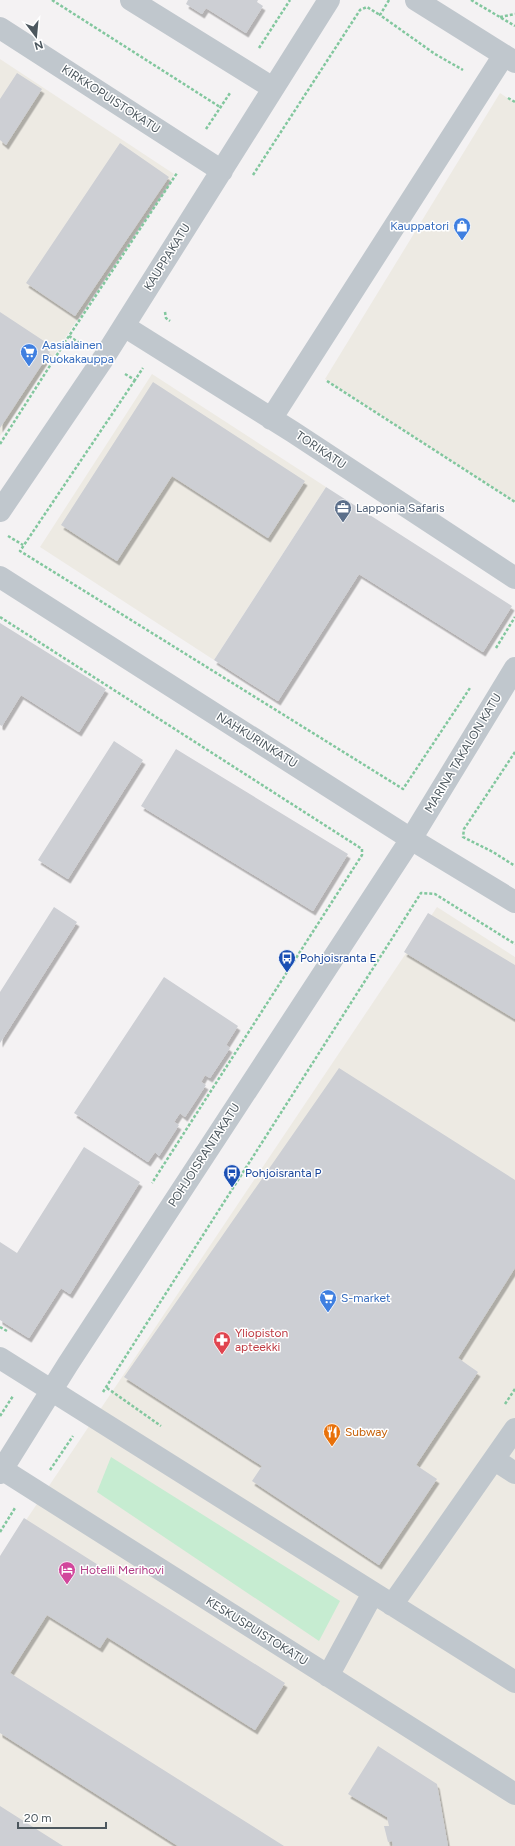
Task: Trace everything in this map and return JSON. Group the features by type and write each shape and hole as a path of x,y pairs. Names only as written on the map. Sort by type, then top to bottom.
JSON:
{"street":[{"path":"131,0 274,88"},
{"name":"KAUPPAKATU","path":"0,511 124,326 329,0"},
{"path":"271,419 486,83 510,59 416,0"},
{"name":"KIRKKOPUISTOKATU","path":"0,28 222,170"},
{"name":"TORIKATU","path":"124,326 271,419 515,578"},
{"name":"NAHKURINKATU","path":"0,577 411,839 515,902"},
{"name":"MARINA TAKALON KATU","path":"411,839 515,668"},
{"name":"POHJOISRANTAKATU","path":"1,1470 411,839"},
{"path":"0,1358 515,1682"},
{"path":"392,1605 495,1460 515,1429"},
{"path":"495,1460 515,1473"},
{"name":"KESKUSPUISTOKATU","path":"1,1470 36,1490 515,1794"},
{"path":"328,1676 373,1593"}],"path":[{"path":"52,0 220,107"},
{"path":"0,444 69,336 290,0"},
{"path":"380,15 389,0"},
{"path":"471,0 515,26"},
{"path":"250,178 360,10 367,7 435,54 515,101"},
{"path":"499,17 515,14"},
{"path":"160,349 176,326 166,318 165,309"},
{"path":"325,379 515,502"},
{"path":"135,380 20,550 403,789 472,684"},
{"path":"6,534 23,544"},
{"path":"0,617 362,849 362,855 149,1188"},
{"path":"493,652 515,617"},
{"path":"515,752 464,829 463,837 515,866"},
{"path":"36,1490 89,1414 421,893 435,894 515,944"},
{"path":"0,1327 12,1334"},
{"path":"0,1532 16,1506"}],"shaded area":[{"path":"0,59 174,174 0,436"},
{"name":"Kauppatori","path":"500,93 515,103 515,502 325,379"},
{"path":"152,374 326,487 214,660 40,547"},
{"path":"437,907 515,957 515,1846 0,1846 0,1559"}],"green space":[{"path":"111,1457 340,1601 319,1641 97,1492"}],"building":[{"path":"188,0 258,0 257,2 263,6 246,33 206,8 202,14 186,4"},
{"path":"17,73 42,89 6,145 0,140 0,99"},
{"path":"120,143 169,177 75,316 26,283"},
{"path":"0,312 47,343 44,348 50,352 0,428"},
{"path":"153,382 305,481 268,538 172,476 117,561 61,525"},
{"path":"326,487 512,606 483,652 359,574 278,701 214,660"},
{"path":"0,623 106,689 79,732 21,695 2,726 0,725"},
{"path":"114,741 143,760 68,879 38,860"},
{"path":"176,749 348,854 313,911 141,806"},
{"path":"54,907 77,922 0,1043 0,992"},
{"path":"428,913 515,965 515,1019 404,952"},
{"path":"164,977 238,1026 226,1045 230,1048 210,1078 205,1075 201,1082 206,1085 185,1117 180,1113 174,1122 179,1125 159,1156 155,1152 148,1162 74,1113"},
{"name":"S-market","path":"339,1068 515,1180 515,1268 458,1358 478,1372 416,1465 437,1479 379,1565 252,1481 262,1466 124,1377"},
{"path":"84,1147 140,1182 70,1294 61,1288 29,1338 0,1320 0,1242 17,1253"},
{"path":"24,1518 285,1683 255,1730 107,1637 100,1648 47,1615 10,1673 284,1846 178,1846 0,1733 0,1556"},
{"path":"378,1746 437,1784 448,1846 393,1846 392,1841 388,1842 384,1826 389,1826 387,1817 348,1794"},
{"path":"0,1806 63,1846 0,1846"}],"place":[{"name":"Kauppatori","path":"462,241"},
{"name":"Aasialainen Ruokakauppa","path":"29,367"},
{"name":"Lapponia Safaris","path":"343,523"},
{"name":"Pohjoisranta E","path":"287,973"},
{"name":"Pohjoisranta P","path":"232,1188"},
{"name":"S-market","path":"328,1313"},
{"name":"Yliopiston apteekki","path":"222,1355"},
{"name":"Subway","path":"332,1447"},
{"name":"Hotelli Merihovi","path":"67,1585"}]}
